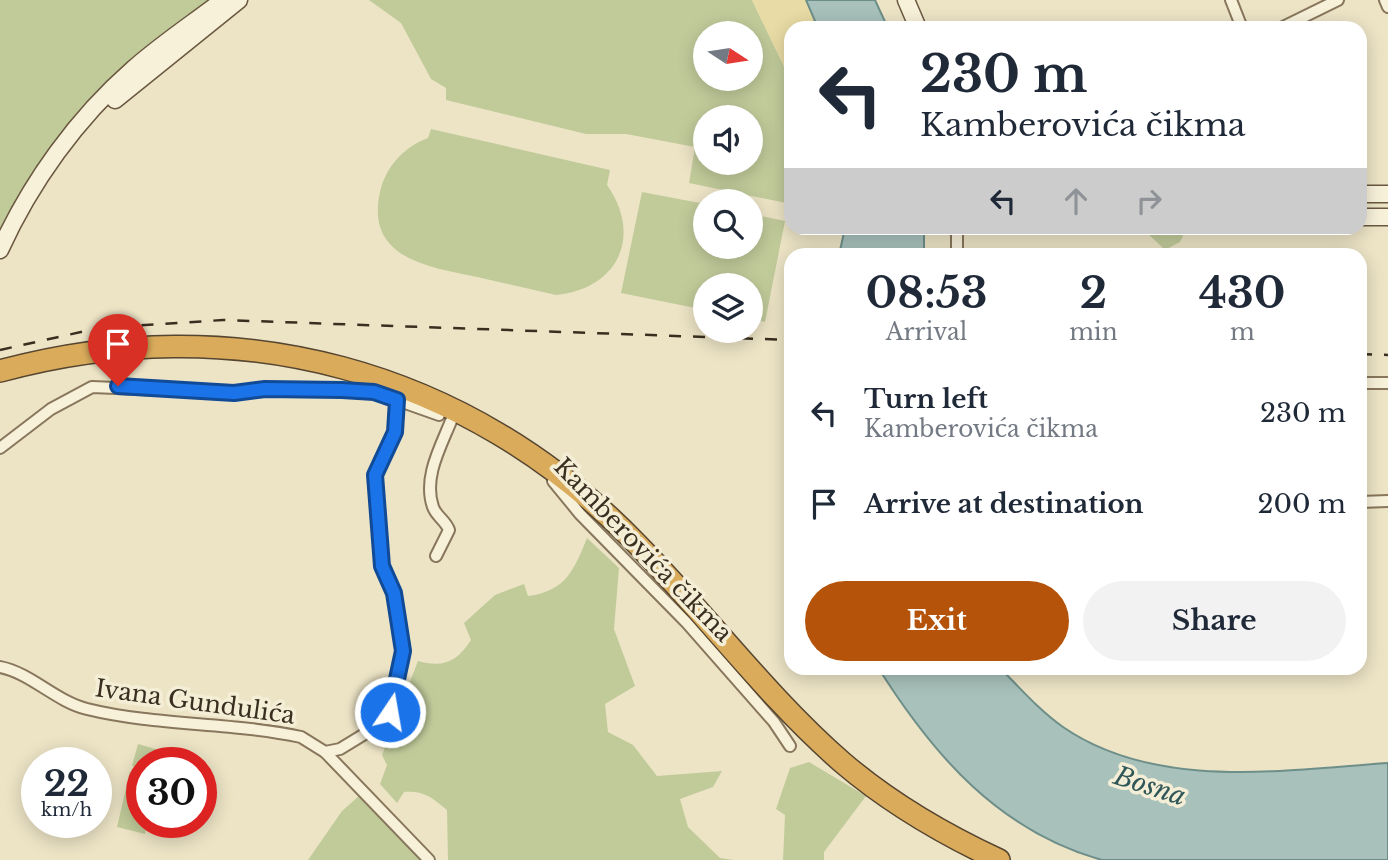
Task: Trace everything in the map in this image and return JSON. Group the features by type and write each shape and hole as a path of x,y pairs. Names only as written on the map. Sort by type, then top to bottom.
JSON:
{"highway":[{"path":"0,371 62,356 128,349 249,351 324,363 375,376 465,413 548,464 600,508 679,588 772,694 843,763 902,807 999,860"}],"street":[{"path":"0,250 24,202 54,157 85,118 132,70 223,0"},
{"path":"54,157 102,110 239,0"},
{"path":"906,0 915,21"},
{"path":"1231,0 1239,21"},
{"path":"1294,21 1338,0"},
{"path":"1385,0 1388,7"},
{"path":"1367,194 1388,194"},
{"path":"1367,217 1388,217"},
{"path":"1367,383 1388,383"},
{"name":"Kamberovića čikma","path":"0,448 51,409 92,387 234,393 265,389 342,390 374,392 397,400 451,421 489,440 552,480 579,514 686,622 775,722 790,746"},
{"path":"326,752 340,749 381,724 390,712 403,651 394,593 382,566 375,475 395,432 397,400"},
{"path":"436,555 449,530 434,511 429,488 430,476 451,421"},
{"path":"1367,502 1388,501"},
{"name":"Ivana Gundulića","path":"0,667 18,674 73,706 301,737 326,752 429,860"}],"green space":[{"path":"0,0 212,0 69,125 34,170 0,230"},
{"path":"369,0 752,0 762,21 693,21 693,91 763,91 763,23 784,66 784,203 763,198 763,189 718,189 689,183 693,159 693,175 763,175 763,105 693,105 693,147 626,134 586,134 446,100 446,88 431,79 401,23"},
{"path":"431,129 610,170 607,185 618,204 623,223 623,241 618,257 609,271 577,291 556,295 439,269 405,256 391,246 382,232 378,214 383,183 397,159 428,138"},
{"path":"642,192 693,202 693,259 763,259 763,216 784,221 765,322 763,273 693,273 693,308 621,293"},
{"path":"1149,235 1183,236 1180,242 1163,248"},
{"path":"587,538 619,568 614,629 635,686 605,704 608,732 633,745 657,776 722,771 713,787 680,799 688,827 720,858 734,860 448,860 447,810 417,792 404,792 397,803 380,784 387,765 382,755 418,661 442,663 460,654 471,640 464,623 495,595 524,584 528,596 560,584 573,569"},
{"path":"809,762 866,796 824,852 824,860 783,860 785,815 776,809 790,768"},
{"path":"126,788 126,829 117,827"},
{"path":"360,795 420,860 308,860 342,811"}],"sand":[{"path":"752,0 806,0 815,21 784,21 784,66"}],"water":[{"path":"806,0 875,0 885,21 815,21"},
{"path":"843,235 924,235 924,248 841,248"},
{"name":"Bosna","path":"883,675 1007,675 1063,727 1099,747 1138,761 1221,772 1264,772 1388,763 1388,860 1102,860 1065,847 1031,830 1001,810 947,760"}],"railway":[{"path":"0,350 99,328 223,320 784,340"},
{"path":"1367,354 1388,355"}],"route":[{"path":"118,386 234,393 265,389 342,390 374,392 397,400 395,432 375,475 382,566 394,593 403,651 390,712"}]}
